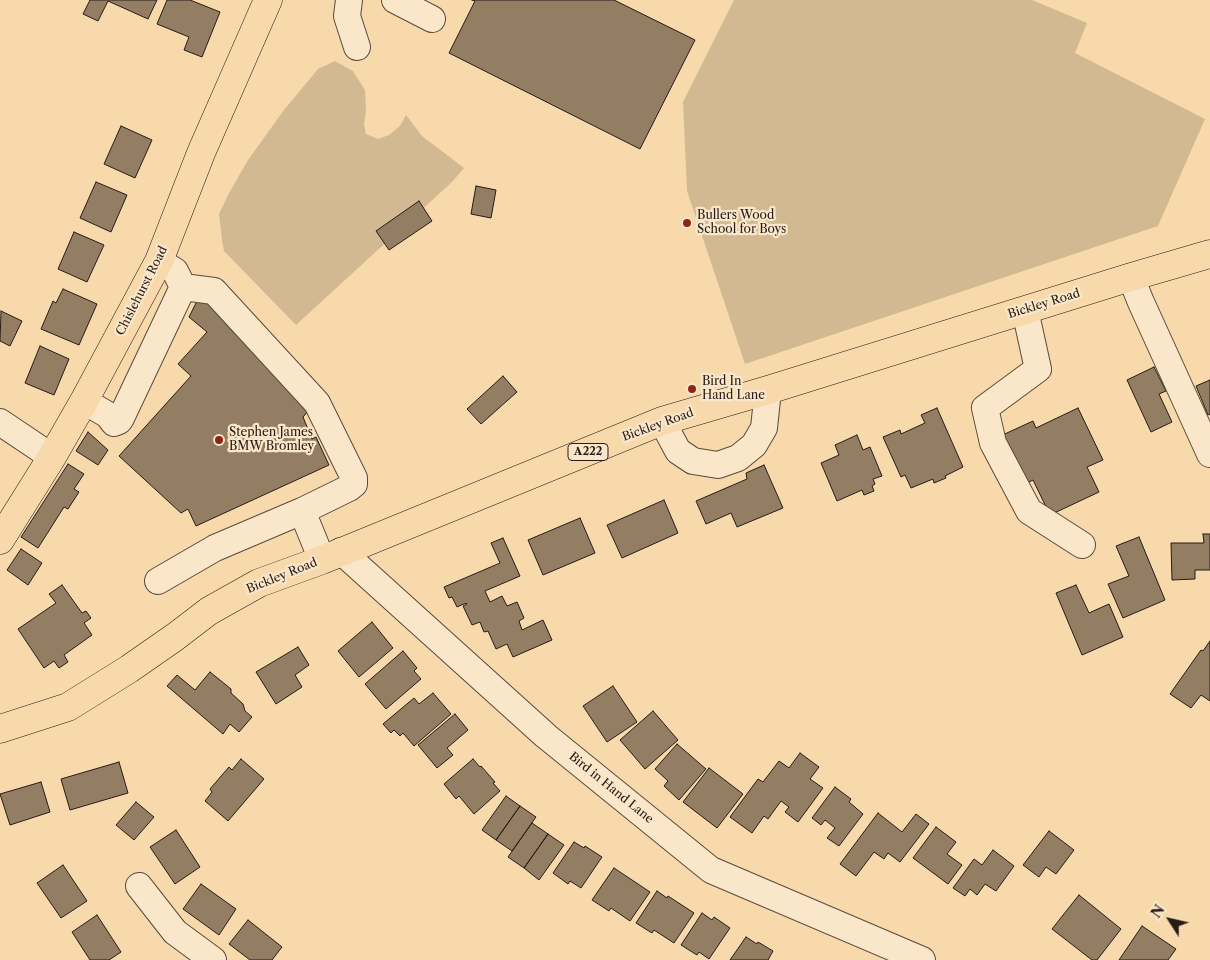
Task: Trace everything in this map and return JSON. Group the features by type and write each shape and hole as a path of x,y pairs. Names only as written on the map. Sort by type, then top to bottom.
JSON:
{"main road":[{"name":"Chislehurst Road","path":"0,540 52,457 84,401 159,261 200,152 268,0"},
{"name":"Bickley Road","path":"0,729 68,707 129,669 208,611 259,583 492,491 662,421 1210,254"}],"street":[{"path":"349,0 347,16 357,47"},
{"path":"395,0 432,19"},
{"path":"159,261 175,271 183,286"},
{"path":"1131,277 1210,454"},
{"path":"84,401 108,415 114,423 119,421 183,286"},
{"path":"158,581 216,548 302,511 354,484 354,478 317,403 214,292 183,286"},
{"path":"1025,310 1038,369 985,408 993,443 1029,511 1082,545"},
{"path":"662,421 678,451 693,461 718,465 738,458 754,445 764,428 768,390"},
{"path":"0,422 52,457"},
{"path":"302,511 332,555"},
{"name":"Bird in Hand Lane","path":"332,555 546,736 712,870 922,960"},
{"path":"139,886 176,932 213,960"}],"shaded area":[{"path":"734,0 1032,0 1087,23 1075,53 1205,119 1158,226 745,364 687,191 683,102"},
{"path":"335,61 353,71 365,90 366,111 364,124 366,134 378,139 389,135 400,126 406,115 422,136 464,168 453,181 296,325 224,251 219,214 248,160 284,110 318,69"}],"building":[{"path":"90,0 157,0 148,19 108,1 98,21 83,14"},
{"path":"167,0 190,0 220,12 202,57 184,50 189,37 157,24"},
{"path":"472,0 614,0 695,40 640,149 449,53 475,1"},
{"path":"121,126 152,140 135,178 104,164"},
{"path":"96,182 127,195 111,232 80,218"},
{"path":"476,186 496,190 491,218 471,214"},
{"path":"419,201 432,221 389,250 376,231"},
{"path":"74,232 104,245 87,282 58,269"},
{"path":"63,289 97,304 79,345 41,329 53,301 56,303"},
{"path":"197,301 210,301 310,409 303,417 312,439 316,437 329,465 196,526 188,509 181,513 119,456 191,376 178,364 207,332 189,317"},
{"path":"1,311 22,321 10,346 0,341"},
{"path":"40,346 69,359 54,395 25,383"},
{"path":"1154,367 1166,391 1159,394 1172,422 1151,432 1127,380"},
{"path":"503,376 517,392 481,424 467,409"},
{"path":"1210,380 1210,414 1208,415 1196,386"},
{"path":"937,408 963,467 934,483 933,479 911,488 905,475 901,477 883,437 900,430 901,434 925,423 921,415"},
{"path":"1078,408 1103,460 1087,467 1099,492 1050,515 1033,480 1019,487 996,438 1033,421 1036,428"},
{"path":"88,432 108,450 98,465 76,451"},
{"path":"857,435 863,450 870,447 882,476 873,479 875,484 872,486 874,491 864,495 862,490 837,501 821,463 839,455 835,445"},
{"path":"68,464 84,474 74,489 79,492 68,509 64,507 38,548 21,537"},
{"path":"764,465 783,508 737,527 731,513 706,524 696,501 747,479 746,473"},
{"path":"664,500 678,533 622,558 607,525"},
{"path":"580,518 595,553 543,575 528,540"},
{"path":"1203,534 1210,534 1210,570 1195,570 1195,579 1172,580 1171,543 1204,543"},
{"path":"1139,537 1165,600 1123,618 1108,584 1129,576 1116,546"},
{"path":"503,538 520,576 485,591 490,602 502,596 507,606 517,602 524,618 519,621 522,630 543,620 552,640 513,657 507,644 496,649 488,631 484,632 480,622 472,625 463,606 467,604 457,607 452,597 449,598 444,587 500,563 491,543"},
{"path":"21,549 42,563 28,585 7,570"},
{"path":"62,585 82,613 86,611 91,618 84,623 92,635 64,655 68,662 59,668 54,661 44,668 18,629 56,603 49,594"},
{"path":"1076,585 1089,613 1109,604 1123,637 1082,655 1056,593"},
{"path":"372,622 393,648 359,677 338,651"},
{"path":"1210,641 1210,701 1201,695 1191,708 1170,694 1201,650 1203,651"},
{"path":"298,647 309,665 295,675 302,687 276,704 256,672"},
{"path":"403,651 417,668 414,671 421,679 386,709 365,684"},
{"path":"210,672 231,689 231,693 243,704 245,711 252,717 239,732 230,724 223,734 167,686 177,675 195,690"},
{"path":"613,686 637,722 607,742 583,706"},
{"path":"433,693 451,714 414,746 403,733 400,736 394,730 391,733 383,724 414,698 419,704"},
{"path":"653,711 678,740 645,769 620,740"},
{"path":"455,714 468,730 447,748 453,755 437,768 418,745"},
{"path":"677,744 706,769 679,800 664,786 668,781 655,769"},
{"path":"800,753 819,767 810,779 823,788 798,822 785,812 789,807 781,801 768,819 764,816 752,833 730,817 758,779 763,782 779,761 789,768"},
{"path":"241,759 264,779 228,821 205,801 212,792 210,789 229,767 232,770"},
{"path":"473,759 495,782 493,783 500,791 474,814 459,796 456,799 444,784"},
{"path":"119,762 128,793 70,810 61,779"},
{"path":"709,768 743,794 717,828 683,802"},
{"path":"41,782 50,812 10,825 0,794"},
{"path":"835,787 851,799 849,802 863,814 839,846 827,838 835,828 825,820 821,825 812,818"},
{"path":"506,796 520,806 496,840 482,830"},
{"path":"136,802 154,817 134,840 116,825"},
{"path":"520,806 536,817 512,851 496,840"},
{"path":"878,813 902,832 916,814 929,824 900,862 888,853 884,859 874,852 856,876 840,864"},
{"path":"532,823 548,834 524,868 508,857"},
{"path":"936,827 956,842 947,854 962,865 948,884 913,858"},
{"path":"176,830 200,867 175,884 150,847"},
{"path":"1049,831 1074,850 1056,874 1046,867 1039,877 1023,865"},
{"path":"548,834 564,845 539,880 524,868"},
{"path":"574,842 584,848 585,846 602,857 581,888 570,881 568,884 553,873"},
{"path":"993,850 1014,866 996,891 985,884 977,895 970,889 965,896 953,888 974,859 982,865"},
{"path":"63,865 87,901 61,918 37,883"},
{"path":"614,868 650,892 630,921 611,908 609,911 592,900"},
{"path":"201,884 236,909 219,935 183,909"},
{"path":"657,891 694,913 674,943 654,930 652,933 636,923"},
{"path":"1079,895 1121,929 1097,960 1092,960 1052,929"},
{"path":"702,913 712,920 714,917 730,928 709,959 699,952 697,955 681,945"},
{"path":"97,915 121,952 109,960 90,960 72,932"},
{"path":"248,920 282,947 272,960 250,960 229,944"},
{"path":"1142,926 1176,949 1168,960 1119,960"},
{"path":"746,937 773,951 768,960 730,960"}],"place":[{"name":"Bullers Wood School for Boys","path":"687,223"},
{"name":"Bird In Hand Lane","path":"692,389"},
{"name":"Stephen James BMW Bromley","path":"219,440"}]}
